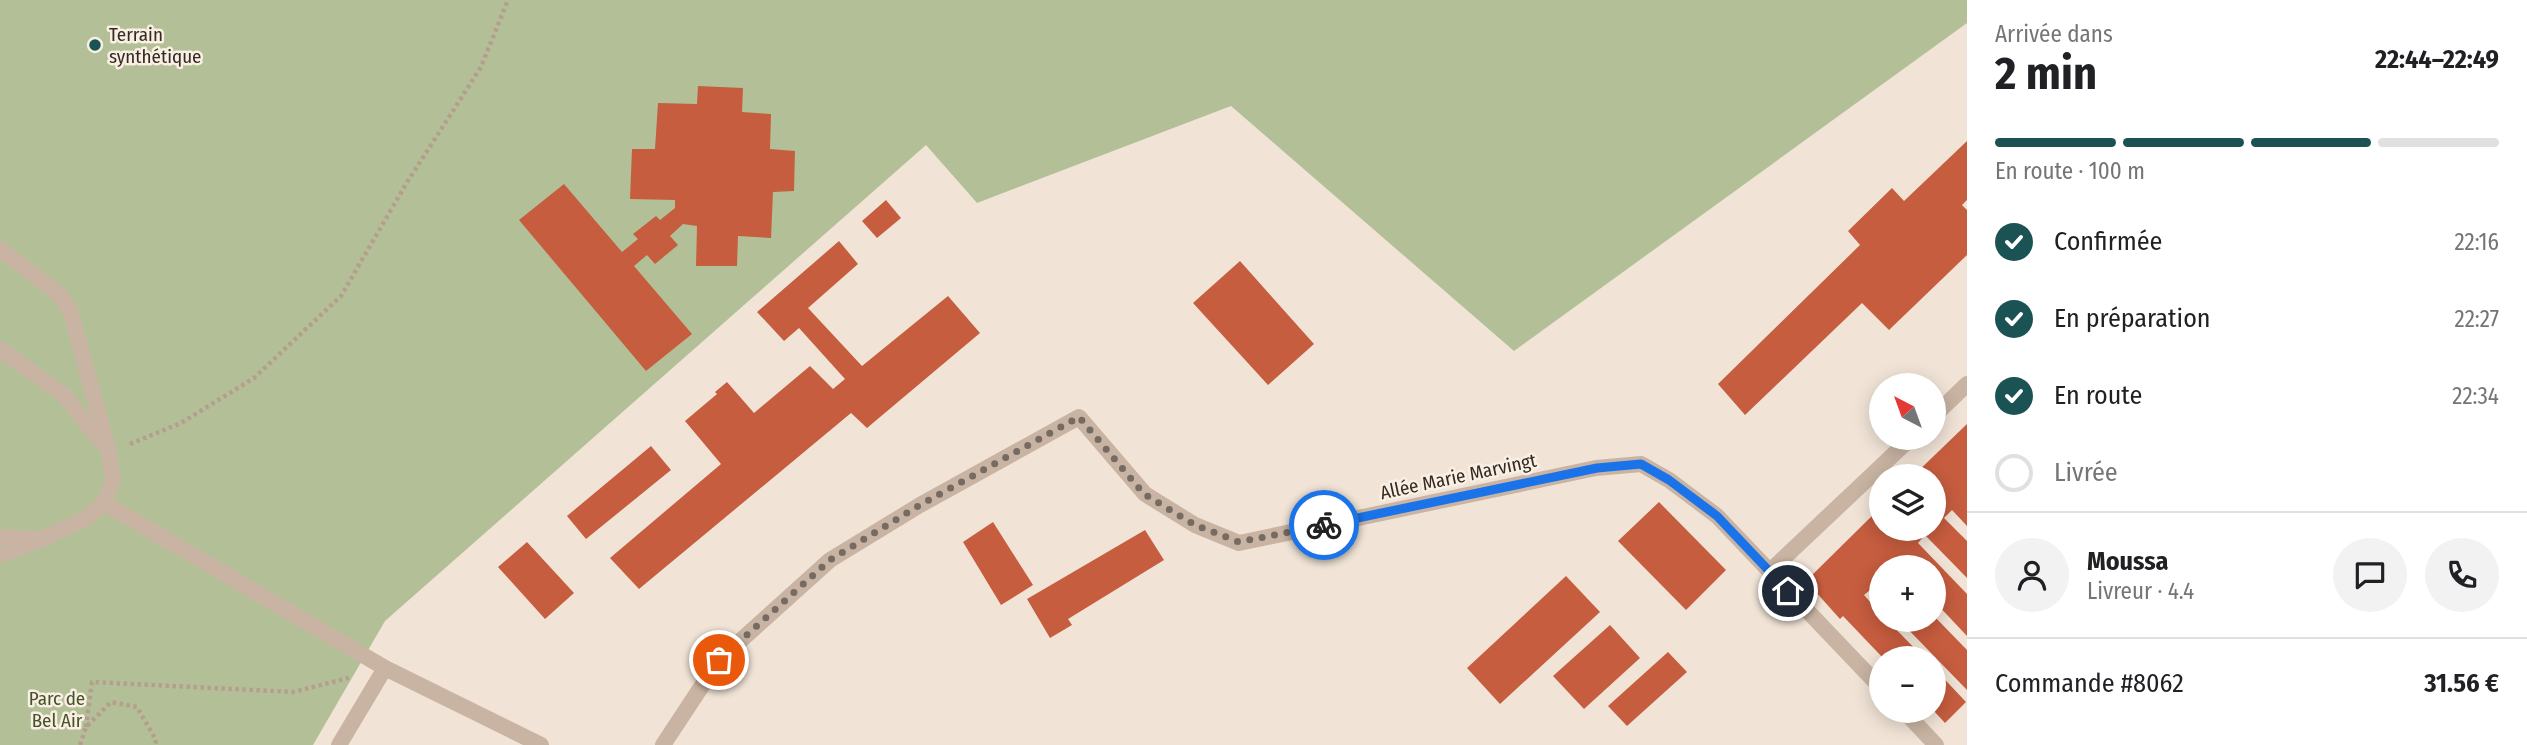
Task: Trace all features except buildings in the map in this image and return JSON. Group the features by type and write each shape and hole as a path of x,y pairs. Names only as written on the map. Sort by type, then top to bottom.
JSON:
{"lane":[{"path":"0,249 59,294 70,310 109,452 113,480 104,503 85,519 42,540 0,555"},
{"path":"0,349 65,396 109,452"},
{"path":"1946,404 1967,384"},
{"name":"Allée Marie Marvingt","path":"663,745 719,660 830,560 920,505 1079,417 1144,494 1195,525 1239,542 1597,468 1641,464 1669,480 1717,516 1869,675"},
{"path":"1770,571 1898,450"},
{"path":"104,503 385,668 541,745"},
{"path":"0,537 42,540"},
{"path":"339,745 385,668"},
{"path":"1915,723 1936,745"}],"path":[{"path":"109,452 181,423 254,377 341,296 406,184 481,67 508,0"},
{"path":"80,745 86,727 92,682 294,692 385,668"},
{"path":"86,727 111,702 137,707 156,740 155,745"}],"green space":[{"name":"Parc de Bel Air","path":"0,0 1967,0 1967,23 1514,351 1231,106 977,203 926,145 385,621 313,745 0,745"}],"way so far":[{"path":"719,660 830,560 920,505 1079,417 1144,494 1195,525 1239,542 1324,525"}],"place":[{"name":"Terrain synthétique","path":"95,45"}],"route":[{"path":"1324,525 1597,468 1641,464 1669,480 1717,516 1788,591"}]}
